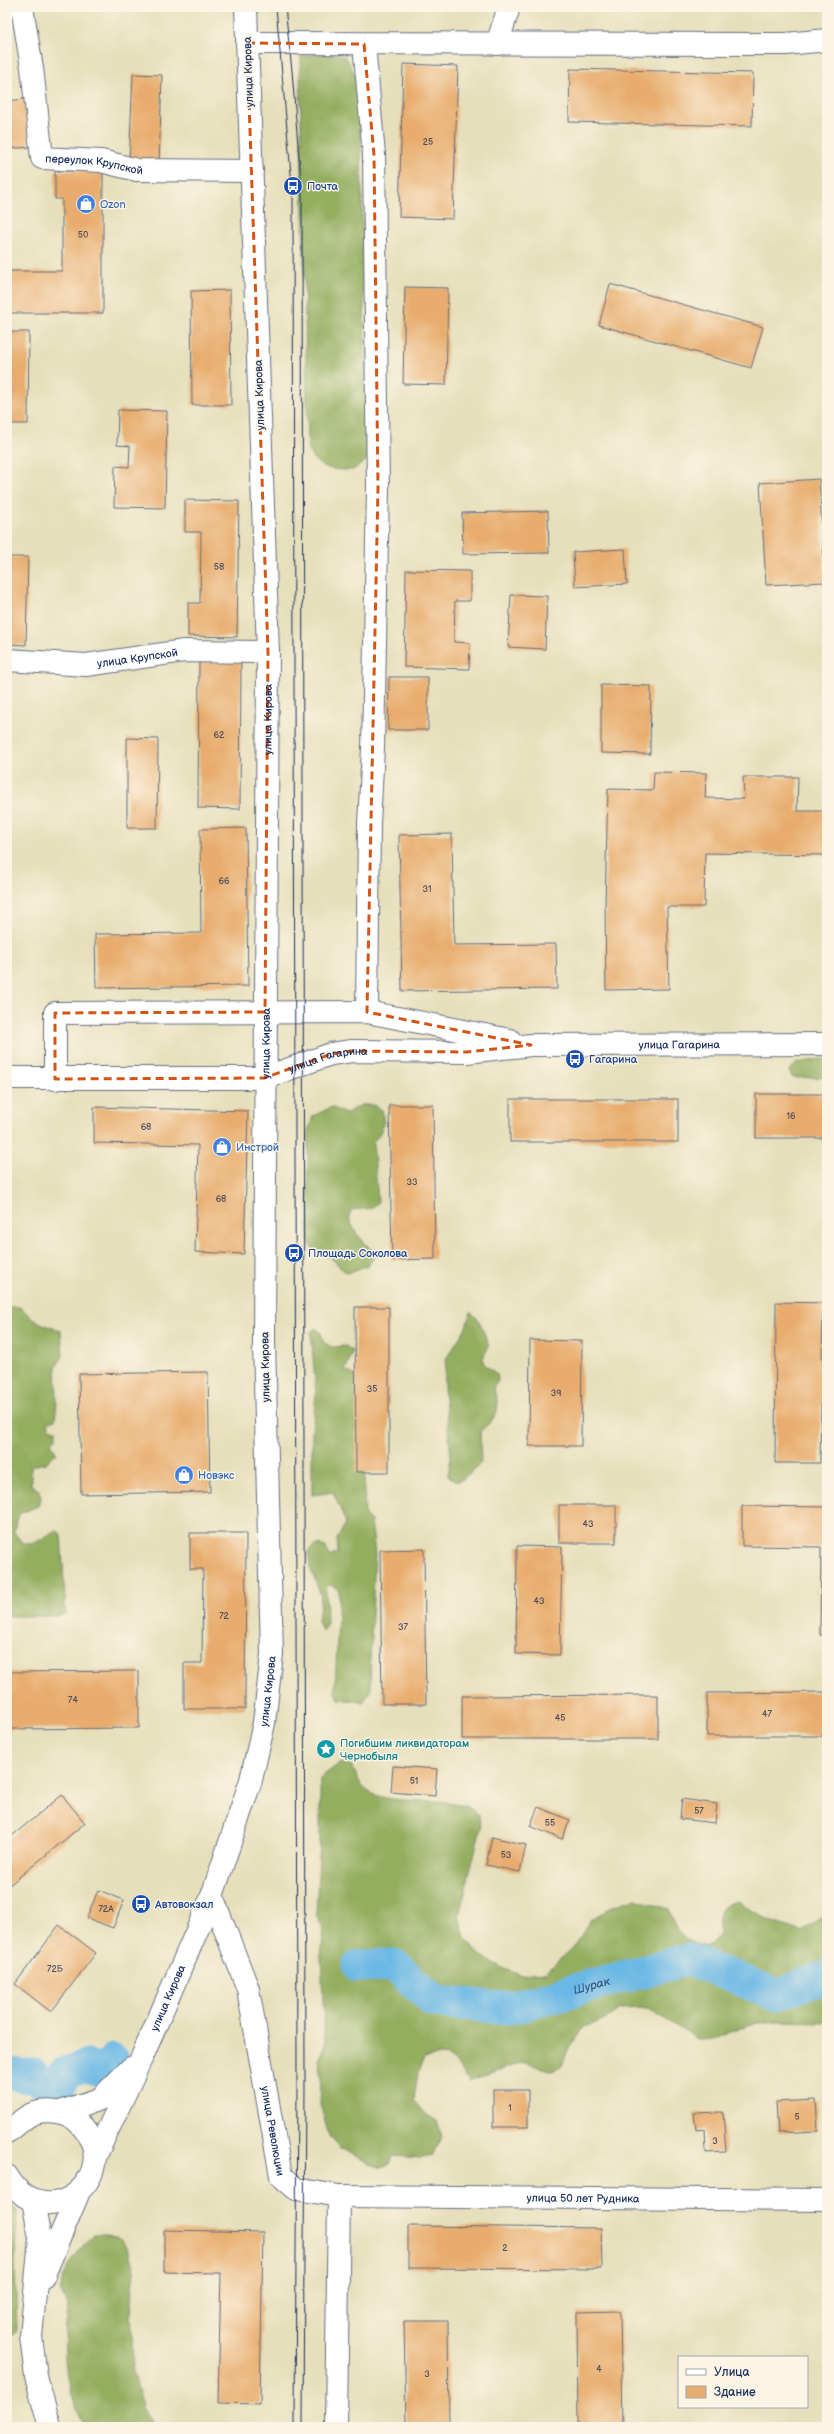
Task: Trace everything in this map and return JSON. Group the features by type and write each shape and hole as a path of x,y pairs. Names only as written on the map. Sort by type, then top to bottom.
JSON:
{"street":[{"name":"переулок Крупской","path":"22,7 32,68 42,158 101,161 137,170 252,171"},
{"name":"улица Кирова","path":"35,2295 78,2194 90,2178 95,2157 142,2057 212,1896 251,1780 264,1723 272,1654 264,1340 264,1078 268,652 246,7"},
{"path":"497,44 509,7"},
{"path":"247,43 786,44 827,40"},
{"path":"364,44 374,155 378,480 373,748 369,832 367,1012"},
{"name":"улица Крупской","path":"7,660 86,665 184,651 268,652"},
{"name":"улица Гагарина","path":"56,1079 55,1013 367,1012 531,1045"},
{"name":"улица Гагарина","path":"7,1078 264,1078 331,1054 352,1051 467,1052 531,1045 827,1044"},
{"name":"улица Революции","path":"212,1896 248,1989 281,2176 296,2189 339,2196"},
{"path":"8,2133 25,2117 36,2113 60,2112 100,2099 142,2057"},
{"path":"60,2112 75,2120 85,2129 94,2146 95,2157"},
{"path":"7,2176 15,2190 33,2201 52,2204 65,2201 78,2194"},
{"path":"336,2427 339,2196"},
{"name":"улица 50 лет Рудника","path":"339,2196 827,2200"},
{"path":"33,2201 40,2238 31,2337 36,2376 50,2427"}],"highlighted area":[{"path":"247,43 364,44 374,155 378,488 367,1012 531,1045 467,1052 352,1051 331,1054 264,1078 55,1079 55,1013 265,1012 268,652"}],"green space":[{"path":"314,54 335,54 346,57 356,77 360,98 367,460 353,470 327,468 316,462 308,450 300,76 301,57"},
{"path":"827,1058 827,1077 793,1078 789,1071 797,1063"},
{"path":"361,1105 373,1105 382,1110 383,1115 382,1127 373,1142 378,1202 373,1208 351,1210 349,1219 356,1233 376,1255 368,1265 347,1273 324,1253 314,1251 308,1239 308,1131 313,1116 332,1107 345,1114"},
{"path":"7,1307 20,1307 36,1321 61,1331 63,1356 56,1367 57,1402 55,1420 48,1423 50,1428 56,1430 56,1438 51,1443 56,1453 46,1463 31,1466 31,1485 40,1491 41,1498 38,1506 19,1514 14,1532 25,1543 30,1544 35,1543 57,1531 61,1534 66,1614 60,1616 7,1616"},
{"path":"471,1312 479,1320 489,1346 483,1358 484,1364 497,1374 498,1381 493,1388 498,1408 491,1421 480,1431 481,1463 463,1479 455,1482 448,1475 451,1457 444,1388 446,1359 465,1329"},
{"path":"316,1328 321,1333 324,1343 332,1347 346,1346 353,1352 345,1370 354,1375 367,1396 368,1451 364,1483 365,1515 371,1521 375,1554 370,1659 371,1690 363,1702 339,1699 335,1692 339,1590 331,1585 326,1586 327,1623 322,1631 318,1621 321,1596 310,1567 308,1551 317,1545 326,1547 329,1557 338,1553 337,1539 346,1523 333,1492 312,1495 312,1432 316,1394 311,1332"},
{"path":"340,1763 352,1766 362,1786 372,1794 402,1800 452,1803 466,1806 477,1814 481,1827 459,1916 465,1938 480,1955 504,1969 521,1975 544,1973 572,1949 592,1919 615,1905 635,1899 669,1909 675,1925 682,1936 699,1945 708,1947 719,1935 719,1917 722,1909 730,1903 737,1901 768,1920 802,1932 827,1914 827,2022 776,2021 751,2024 713,2039 698,2040 648,2008 619,2009 610,2017 584,2027 567,2051 562,2066 552,2071 522,2062 469,2082 456,2063 447,2057 433,2056 424,2058 418,2072 414,2100 426,2114 437,2121 442,2137 433,2156 422,2158 393,2156 390,2165 380,2168 340,2148 329,2136 320,2104 321,2078 318,2060 325,2044 321,1956 324,1929 316,1914 320,1840 320,1778"},
{"path":"7,2199 17,2212 15,2263 17,2332 7,2340"},
{"path":"93,2234 103,2234 121,2239 128,2249 135,2273 131,2300 133,2371 144,2409 155,2427 86,2427 78,2414 73,2400 68,2384 65,2352 66,2321 69,2306 61,2293 61,2286 66,2270"}],"building":[{"path":"403,64 458,66 453,219 399,217"},
{"path":"570,69 753,73 752,126 569,122"},
{"path":"133,74 162,75 159,165 129,164"},
{"path":"25,99 30,147 7,149 7,101"},
{"path":"55,171 103,171 103,313 7,313 7,271 62,271 62,199 55,199"},
{"path":"610,284 763,327 751,368 599,325"},
{"path":"405,287 448,288 446,385 403,384"},
{"path":"230,290 231,405 192,405 191,291"},
{"path":"7,332 29,332 28,424 7,424"},
{"path":"118,410 167,411 165,508 114,507 115,466 129,467 130,446 117,445"},
{"path":"819,479 825,582 766,585 760,483"},
{"path":"185,500 239,501 237,637 188,636 188,603 200,603 201,532 185,532"},
{"path":"548,511 549,553 463,554 462,513"},
{"path":"625,549 627,584 575,587 573,552"},
{"path":"7,557 28,557 26,645 7,644"},
{"path":"406,570 470,571 470,601 455,601 454,642 470,643 469,669 404,667"},
{"path":"511,595 547,596 545,649 508,647"},
{"path":"199,662 241,662 240,809 198,808"},
{"path":"389,677 428,677 428,730 388,730"},
{"path":"601,685 651,686 650,754 601,753"},
{"path":"127,738 158,739 157,828 127,828"},
{"path":"654,772 706,773 705,798 744,799 743,777 798,777 797,811 827,811 827,855 705,853 704,907 667,907 669,989 606,990 605,905 608,789 653,790"},
{"path":"246,828 248,986 96,988 95,934 201,933 200,829"},
{"path":"452,834 454,945 556,944 557,989 402,991 399,835"},
{"path":"756,1094 827,1094 827,1138 756,1138"},
{"path":"510,1099 678,1099 678,1142 510,1142"},
{"path":"389,1105 433,1105 435,1259 392,1260"},
{"path":"94,1107 248,1111 244,1254 195,1252 198,1145 94,1143"},
{"path":"776,1302 823,1303 822,1358 827,1358 827,1402 821,1402 820,1463 775,1463"},
{"path":"355,1307 389,1307 389,1472 356,1472"},
{"path":"530,1340 582,1341 581,1446 529,1446"},
{"path":"208,1372 210,1492 81,1494 79,1374"},
{"path":"559,1505 616,1505 616,1543 559,1543"},
{"path":"742,1506 826,1507 827,1635 820,1635 821,1547 742,1546"},
{"path":"190,1533 246,1533 245,1709 184,1709 184,1663 202,1663 203,1569 190,1569"},
{"path":"517,1546 562,1547 560,1655 516,1654"},
{"path":"424,1549 426,1704 382,1704 380,1550"},
{"path":"139,1671 139,1728 7,1729 7,1672"},
{"path":"827,1692 827,1736 707,1736 707,1693"},
{"path":"658,1695 658,1739 462,1739 462,1696"},
{"path":"393,1766 437,1769 435,1796 391,1792"},
{"path":"62,1795 85,1823 7,1887 7,1840"},
{"path":"682,1799 717,1804 715,1823 680,1819"},
{"path":"538,1807 570,1820 562,1839 530,1826"},
{"path":"492,1837 526,1845 520,1872 486,1865"},
{"path":"98,1890 124,1900 113,1928 87,1918"},
{"path":"59,1925 96,1953 51,2012 15,1984"},
{"path":"493,2090 528,2090 528,2127 493,2127"},
{"path":"816,2100 818,2131 778,2133 776,2102"},
{"path":"723,2112 726,2152 706,2153 705,2129 696,2130 694,2113"},
{"path":"408,2226 601,2228 602,2269 408,2268"},
{"path":"164,2230 263,2232 260,2404 218,2403 221,2273 164,2272"},
{"path":"620,2311 622,2427 578,2427 577,2312"},
{"path":"404,2321 448,2321 449,2427 406,2427"}],"waterway":[{"name":"Шурак","path":"359,1966 394,1965 435,2002 509,2008 689,1959 777,1995 827,1976"},
{"name":"Шурак","path":"7,2073 23,2076 33,2074 42,2083 52,2085 61,2083 65,2073 86,2066 104,2071 113,2060"}],"tram line":[{"path":"276,7 293,196 297,2084 295,2427"},
{"path":"285,7 292,71 302,195 305,2084 303,2427"}],"place":[{"name":"Почта","path":"293,186"},
{"name":"Ozon","path":"86,204"},
{"name":"Гагарина","path":"575,1059"},
{"name":"Инстрой","path":"222,1147"},
{"name":"Площадь Соколова","path":"294,1253"},
{"name":"Новэкс","path":"184,1475"},
{"name":"Погибшим ликвидаторам Чернобыля","path":"326,1749"},
{"name":"Автовокзал","path":"141,1904"}]}
